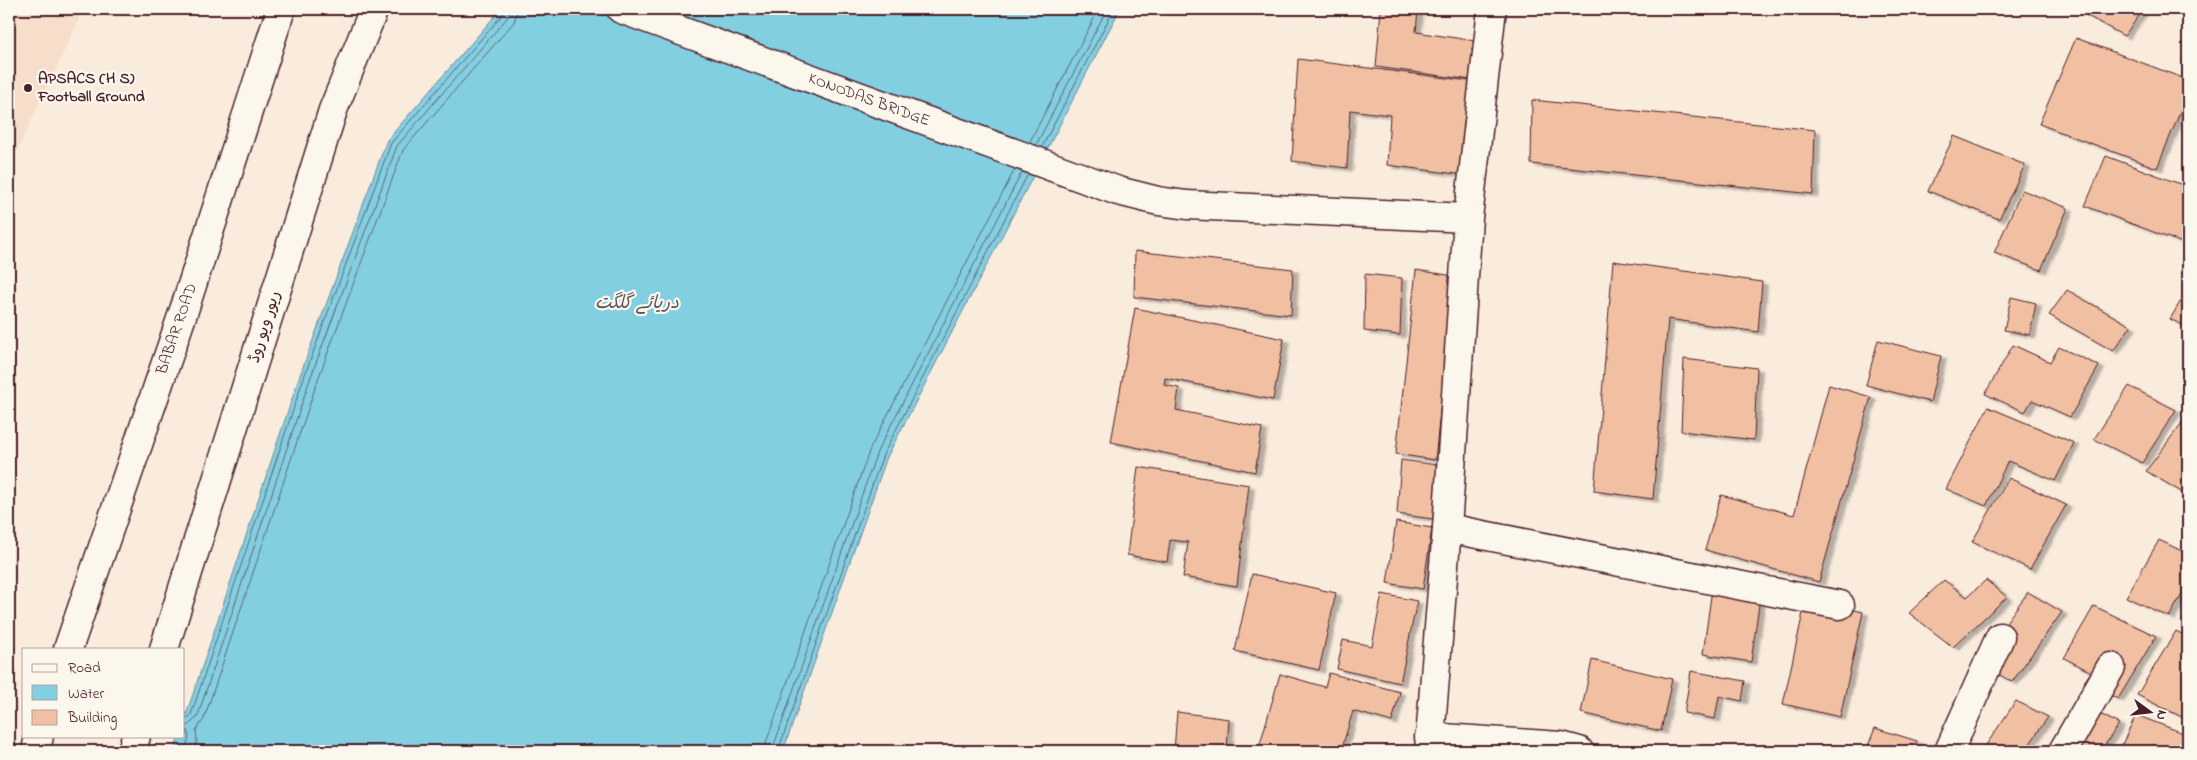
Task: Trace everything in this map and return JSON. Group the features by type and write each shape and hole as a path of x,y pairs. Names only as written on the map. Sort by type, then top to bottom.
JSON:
{"main road":[{"name":"BABAR ROAD","path":"68,648 184,310 281,9"},
{"name":"ریور ویو روڈ","path":"164,648 333,110 374,9"},
{"name":"KONODAS BRIDGE","path":"621,9 1118,191 1158,201 1187,205 1468,218"},
{"path":"1492,9 1468,218 1447,528 1429,744 1561,746 1579,751"},
{"path":"1447,528 1840,605"},
{"path":"1949,751 2000,637"},
{"path":"2063,751 2111,667"},
{"path":"35,751 38,738"},
{"path":"132,751 135,738"}],"shaded area":[{"name":"APSACS (H S) Football Ground","path":"9,9 84,9 9,168"}],"water":[{"name":"دریائے گلگت","path":"501,9 1120,9 887,457 783,751 174,751 178,738 185,738 185,718 300,375 387,140"}],"building":[{"path":"1381,9 1418,9 1416,32 1476,41 1472,80 1376,67"},
{"path":"2085,9 2144,9 2124,36 2082,13"},
{"path":"2076,38 2188,80 2188,93 2157,168 2039,124"},
{"path":"1298,59 1477,82 1472,176 1387,165 1390,115 1350,110 1347,168 1292,161"},
{"path":"1532,100 1815,130 1813,194 1531,164"},
{"path":"1954,136 2025,165 1999,219 1928,191"},
{"path":"2106,156 2188,187 2188,237 2185,244 2085,206"},
{"path":"2022,190 2068,208 2041,270 1994,253"},
{"path":"1135,251 1293,269 1291,315 1134,297"},
{"path":"1613,261 1762,282 1758,332 1668,319 1653,499 1594,491"},
{"path":"1416,270 1454,276 1435,460 1396,454"},
{"path":"1365,274 1402,278 1400,335 1364,331"},
{"path":"2188,289 2188,328 2170,319"},
{"path":"2067,290 2131,326 2113,351 2049,315"},
{"path":"2011,297 2036,303 2030,335 2004,330"},
{"path":"1135,308 1284,339 1273,400 1165,378 1164,385 1179,388 1176,410 1262,428 1255,472 1111,442"},
{"path":"1878,340 1941,356 1930,402 1866,385"},
{"path":"2013,345 2050,362 2059,347 2099,366 2070,417 2032,400 2025,412 1985,394"},
{"path":"1684,359 1757,368 1754,440 1681,431"},
{"path":"1829,385 1871,397 1819,582 1705,550 1721,495 1794,515"},
{"path":"2129,386 2176,410 2142,463 2094,439"},
{"path":"1988,407 2074,443 2055,481 2008,461 1986,506 1946,489"},
{"path":"2184,420 2188,422 2188,496 2146,471"},
{"path":"1401,460 1437,465 1433,519 1397,514"},
{"path":"1138,467 1249,485 1237,586 1183,577 1188,542 1170,540 1167,562 1127,555"},
{"path":"2009,478 2066,505 2030,569 1972,542"},
{"path":"1396,522 1432,528 1423,589 1387,583"},
{"path":"2159,540 2188,554 2188,584 2169,617 2126,597"},
{"path":"1252,574 1336,593 1319,670 1235,651"},
{"path":"1714,574 1762,583 1751,662 1703,654"},
{"path":"1944,580 1967,597 1986,580 2007,597 1953,647 1909,613"},
{"path":"2028,592 2062,612 2012,682 1977,662"},
{"path":"1382,594 1417,601 1400,683 1337,669 1343,640 1372,646"},
{"path":"1806,599 1863,612 1840,717 1783,704"},
{"path":"2094,606 2156,636 2118,699 2084,682 2091,672 2064,658"},
{"path":"2176,631 2188,637 2188,720 2137,695"},
{"path":"1592,660 1672,679 1661,731 1581,713"},
{"path":"1691,671 1745,681 1742,701 1719,696 1715,719 1684,713"},
{"path":"1329,673 1400,692 1392,722 1353,711 1341,751 1258,751 1280,674 1325,687"},
{"path":"2016,701 2048,717 2025,751 1982,751"},
{"path":"2094,711 2119,724 2101,751 2068,751"},
{"path":"1177,712 1229,719 1227,751 1174,751"},
{"path":"2136,715 2188,735 2188,751 2119,751"},
{"path":"1875,728 1917,741 1914,751 1866,751"}],"place":[{"name":"APSACS (H S) Football Ground","path":"28,88"}]}
